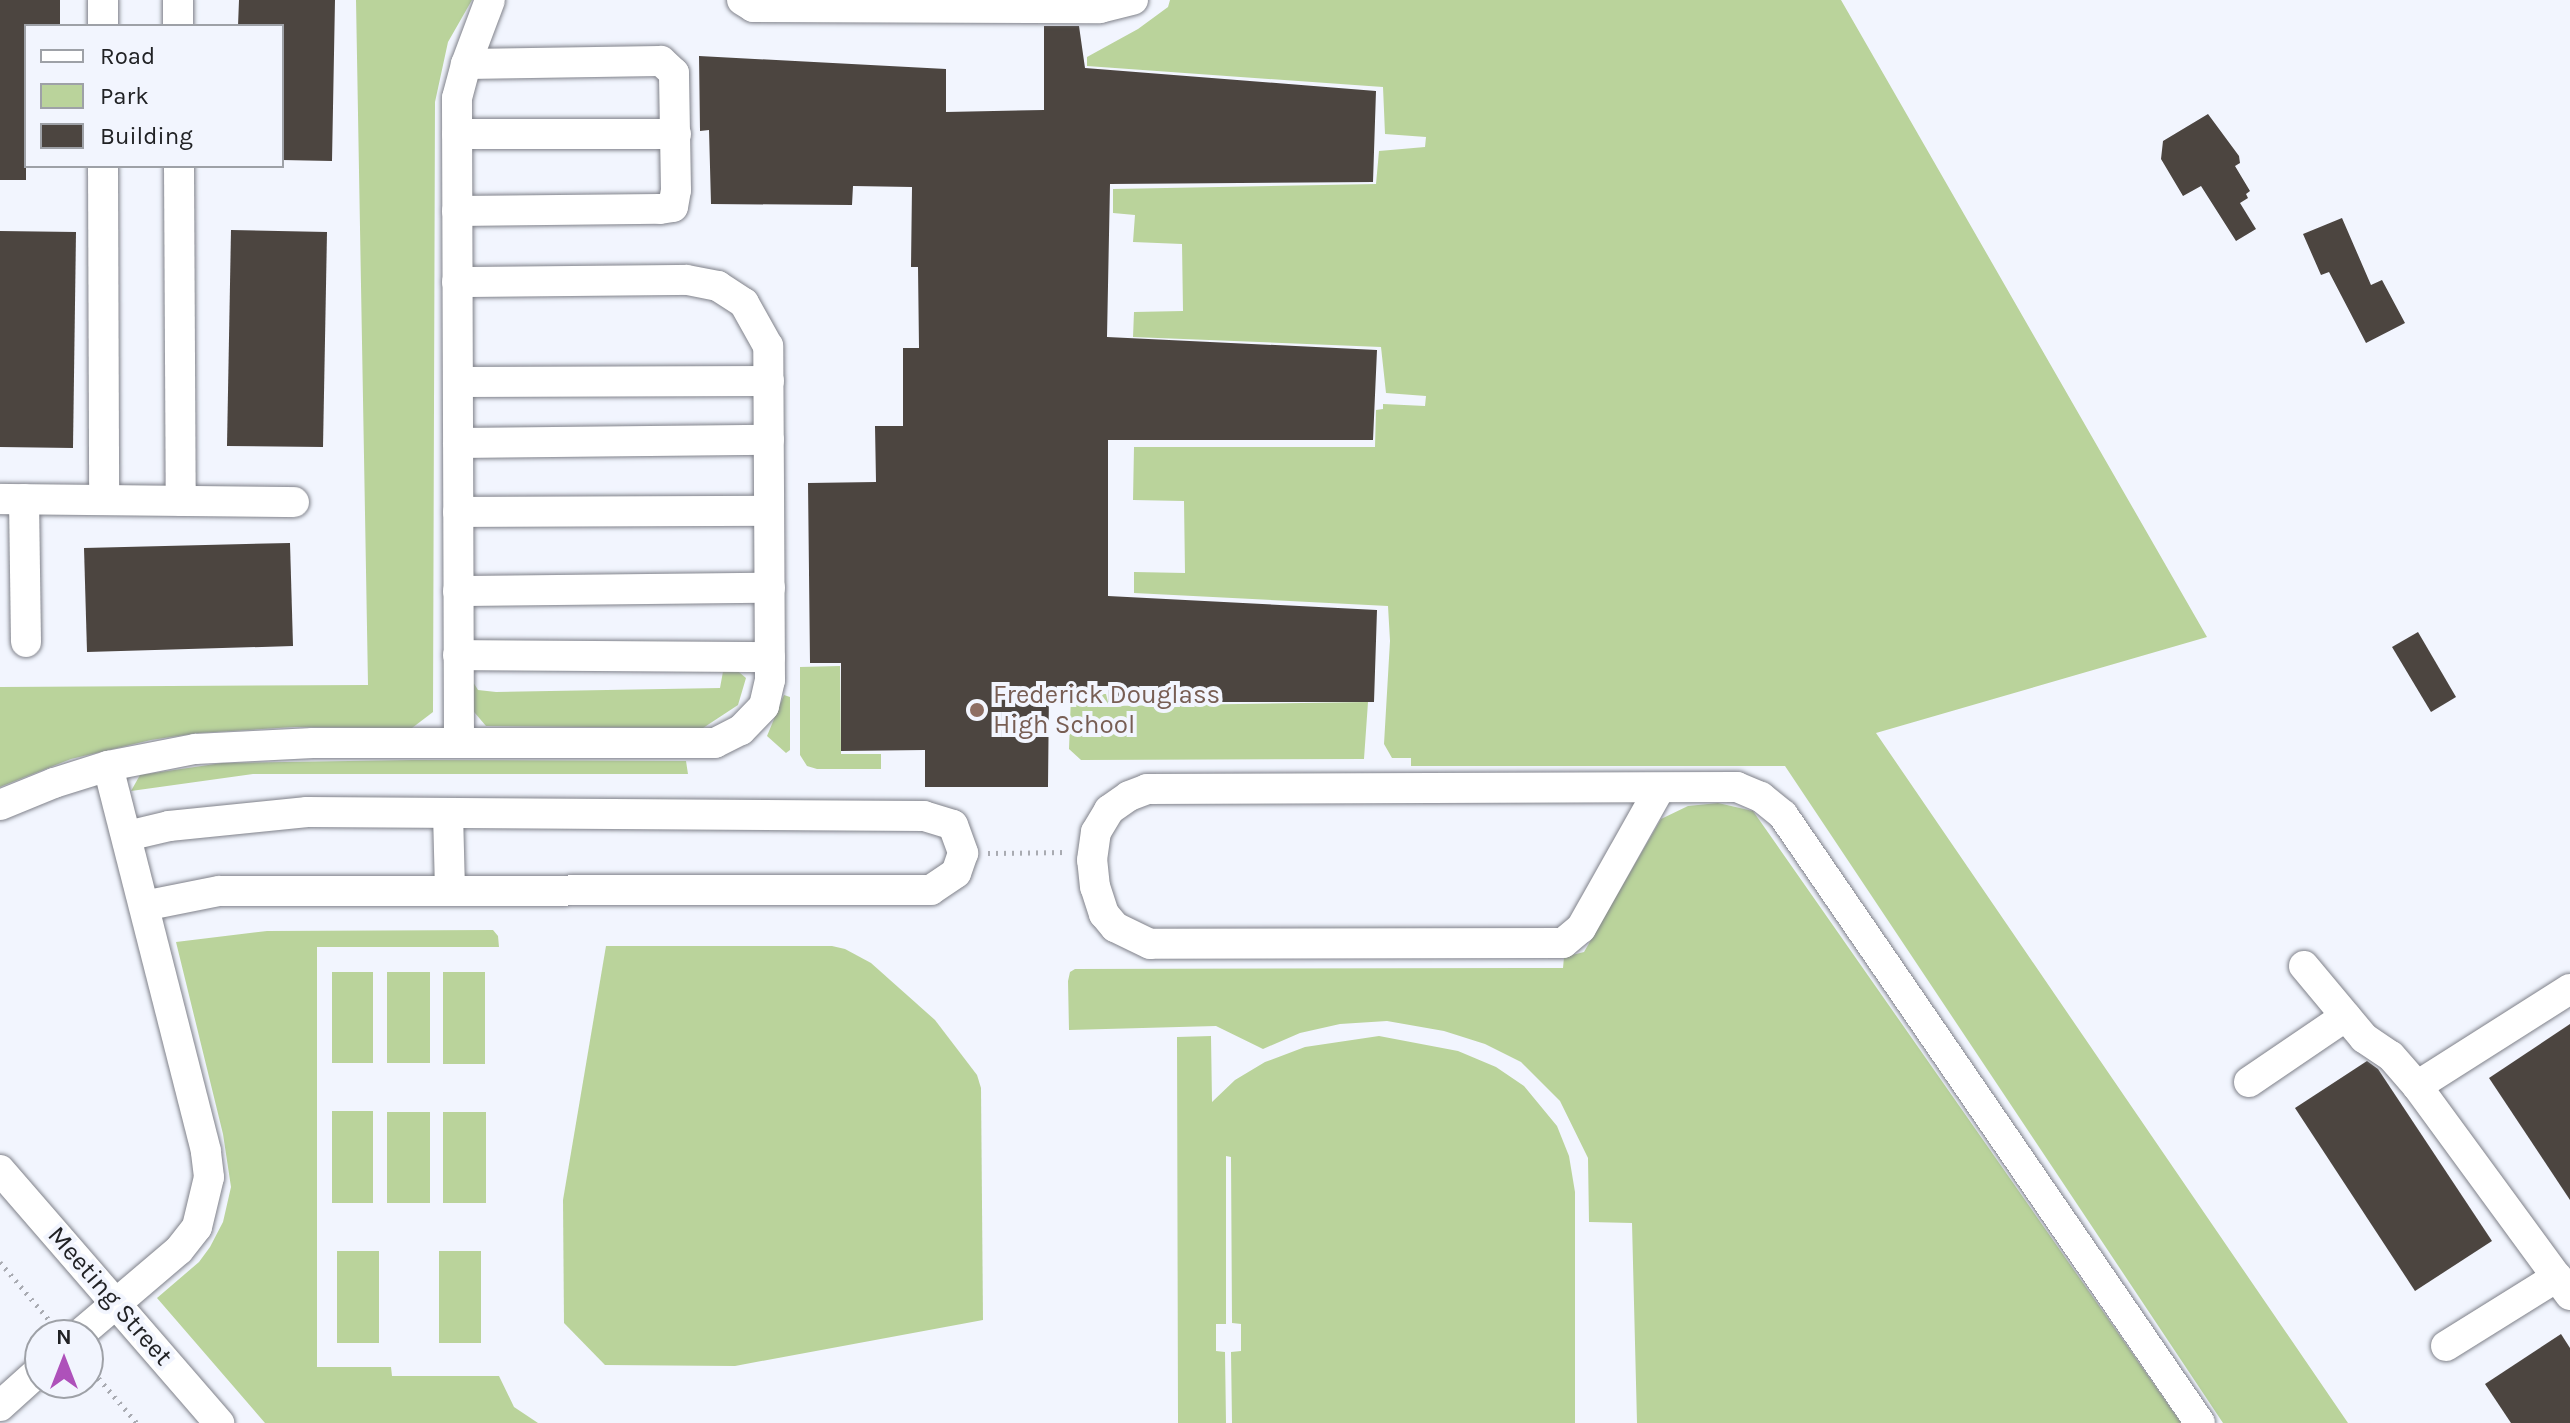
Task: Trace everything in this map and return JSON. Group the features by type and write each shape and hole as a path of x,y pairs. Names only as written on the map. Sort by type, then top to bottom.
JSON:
{"street":[{"path":"103,0 103,24"},
{"path":"178,0 178,24"},
{"path":"459,743 457,98 490,0"},
{"path":"742,0 753,7 1100,8 1133,0"},
{"path":"457,211 673,207 676,134 674,73 661,61 466,64"},
{"path":"457,134 676,134"},
{"path":"103,168 104,500"},
{"path":"179,168 181,501"},
{"path":"0,805 108,766 195,749 313,743 715,743 741,730 764,706 770,680 768,346 759,324 744,303 718,286 687,280 457,282"},
{"path":"458,382 769,381"},
{"path":"458,443 769,440"},
{"path":"26,642 12,499 294,502"},
{"path":"458,512 769,511"},
{"path":"458,591 770,588"},
{"path":"458,655 770,657"},
{"path":"89,1319 117,1301 179,1250 197,1227 209,1177 206,1151 108,766"},
{"path":"1660,788 1581,928 1563,943 1150,944 1127,936 1104,914 1095,887 1092,852 1096,832 1109,810 1129,796 1147,789 1737,787 1761,797 1783,815 2200,1423"},
{"path":"127,836 169,826 307,812 924,816 953,825 963,853 956,873 931,890 219,891 144,906"},
{"path":"448,813 450,891"},
{"path":"2304,966 2364,1038 2391,1056 2417,1086 2563,1286 2446,1346"},
{"path":"2417,1086 2570,989"},
{"path":"2249,1082 2346,1016"},
{"name":"Meeting Street","path":"0,1170 117,1301 219,1423"},
{"path":"0,1406 24,1384"}],"path":[{"path":"963,853 1092,852"},
{"path":"0,1262 55,1319"},
{"path":"104,1385 137,1423"}],"green space":[{"path":"356,0 472,0 448,42 435,102 433,712 412,728 294,727 198,733 151,740 71,759 0,787 0,687 368,685"},
{"path":"1170,0 1841,0 2207,637 1876,733 2348,1423 2223,1423 1785,766 1411,766 1411,758 1392,758 1384,744 1390,641 1388,606 1134,593 1134,572 1185,573 1184,501 1133,500 1134,447 1375,447 1376,410 1383,409 1383,404 1425,406 1426,396 1386,393 1381,347 1133,337 1134,312 1183,311 1182,244 1133,242 1135,215 1113,213 1113,189 1376,184 1379,151 1425,147 1426,137 1385,134 1383,87 1087,66 1087,57 1138,29 1168,7"},
{"path":"724,666 733,667 746,678 738,705 703,728 486,726 469,706 470,677 478,690 496,692 720,688"},
{"path":"840,666 841,754 881,754 881,769 817,769 807,766 800,755 800,667"},
{"path":"1106,694 1109,706 1368,702 1364,759 1081,760 1069,749 1071,696"},
{"path":"784,695 790,697 790,750 786,753 767,736"},
{"path":"686,761 688,774 253,774 131,791 140,775 222,763"},
{"path":"1718,803 1753,811 2181,1423 1637,1423 1632,1223 1589,1222 1588,1158 1560,1101 1521,1062 1485,1044 1444,1031 1387,1021 1340,1024 1300,1033 1263,1049 1216,1026 1069,1030 1068,981 1070,972 1075,969 1563,968 1564,957 1584,952 1661,819 1688,806"},
{"path":"493,930 498,936 499,947 317,947 317,1367 391,1367 392,1376 499,1376 514,1407 538,1423 265,1423 157,1298 199,1262 210,1247 223,1222 231,1187 223,1134 176,942 267,931"},
{"path":"606,946 832,946 845,949 871,963 935,1020 977,1075 981,1088 983,1320 735,1366 605,1365 564,1323 563,1200"},
{"path":"332,972 373,972 373,1063 332,1063"},
{"path":"387,972 430,972 430,1063 387,1063"},
{"path":"443,972 485,972 485,1064 443,1064"},
{"path":"1211,1036 1212,1102 1235,1080 1265,1062 1305,1047 1379,1036 1458,1051 1496,1067 1524,1086 1557,1126 1569,1156 1575,1192 1575,1423 1232,1423 1231,1352 1241,1351 1241,1324 1232,1323 1231,1157 1226,1156 1226,1324 1216,1324 1216,1351 1225,1352 1226,1423 1178,1423 1177,1037"},
{"path":"332,1111 373,1111 373,1203 332,1203"},
{"path":"387,1112 430,1112 430,1203 387,1203"},
{"path":"443,1112 486,1112 486,1203 443,1203"},
{"path":"337,1251 379,1251 379,1343 337,1343"},
{"path":"439,1251 481,1251 481,1343 439,1343"}],"building":[{"path":"0,0 60,0 60,24 24,24 26,180 0,180"},
{"path":"239,0 335,0 332,161 284,160 284,24 238,24"},
{"name":"Frederick Douglass High School","path":"1044,26 1079,26 1085,68 1376,91 1373,182 1110,184 1107,337 1377,350 1373,440 1108,440 1108,596 1377,610 1374,702 1108,702 1108,690 1049,690 1048,787 925,787 925,750 841,751 841,663 810,663 808,483 876,482 875,426 903,426 903,348 919,348 918,267 911,267 912,187 853,186 852,205 711,204 709,130 700,131 699,56 946,69 946,112 1044,110"},
{"path":"2208,114 2239,156 2240,163 2235,166 2250,191 2246,194 2248,198 2240,203 2256,229 2236,241 2201,186 2183,196 2161,159 2163,141"},
{"path":"2342,218 2371,285 2382,280 2405,323 2366,343 2329,272 2321,275 2303,234"},
{"path":"231,230 327,232 323,447 227,446"},
{"path":"0,231 76,232 73,448 0,447"},
{"path":"290,543 293,646 87,652 84,548"},
{"path":"2418,632 2456,697 2431,712 2392,647"},
{"path":"2570,1024 2570,1200 2489,1078"},
{"path":"2367,1061 2378,1069 2492,1241 2415,1291 2295,1108"},
{"path":"2561,1334 2570,1348 2570,1423 2511,1423 2485,1384"}],"place":[{"name":"Frederick Douglass High School","path":"977,710"}]}
